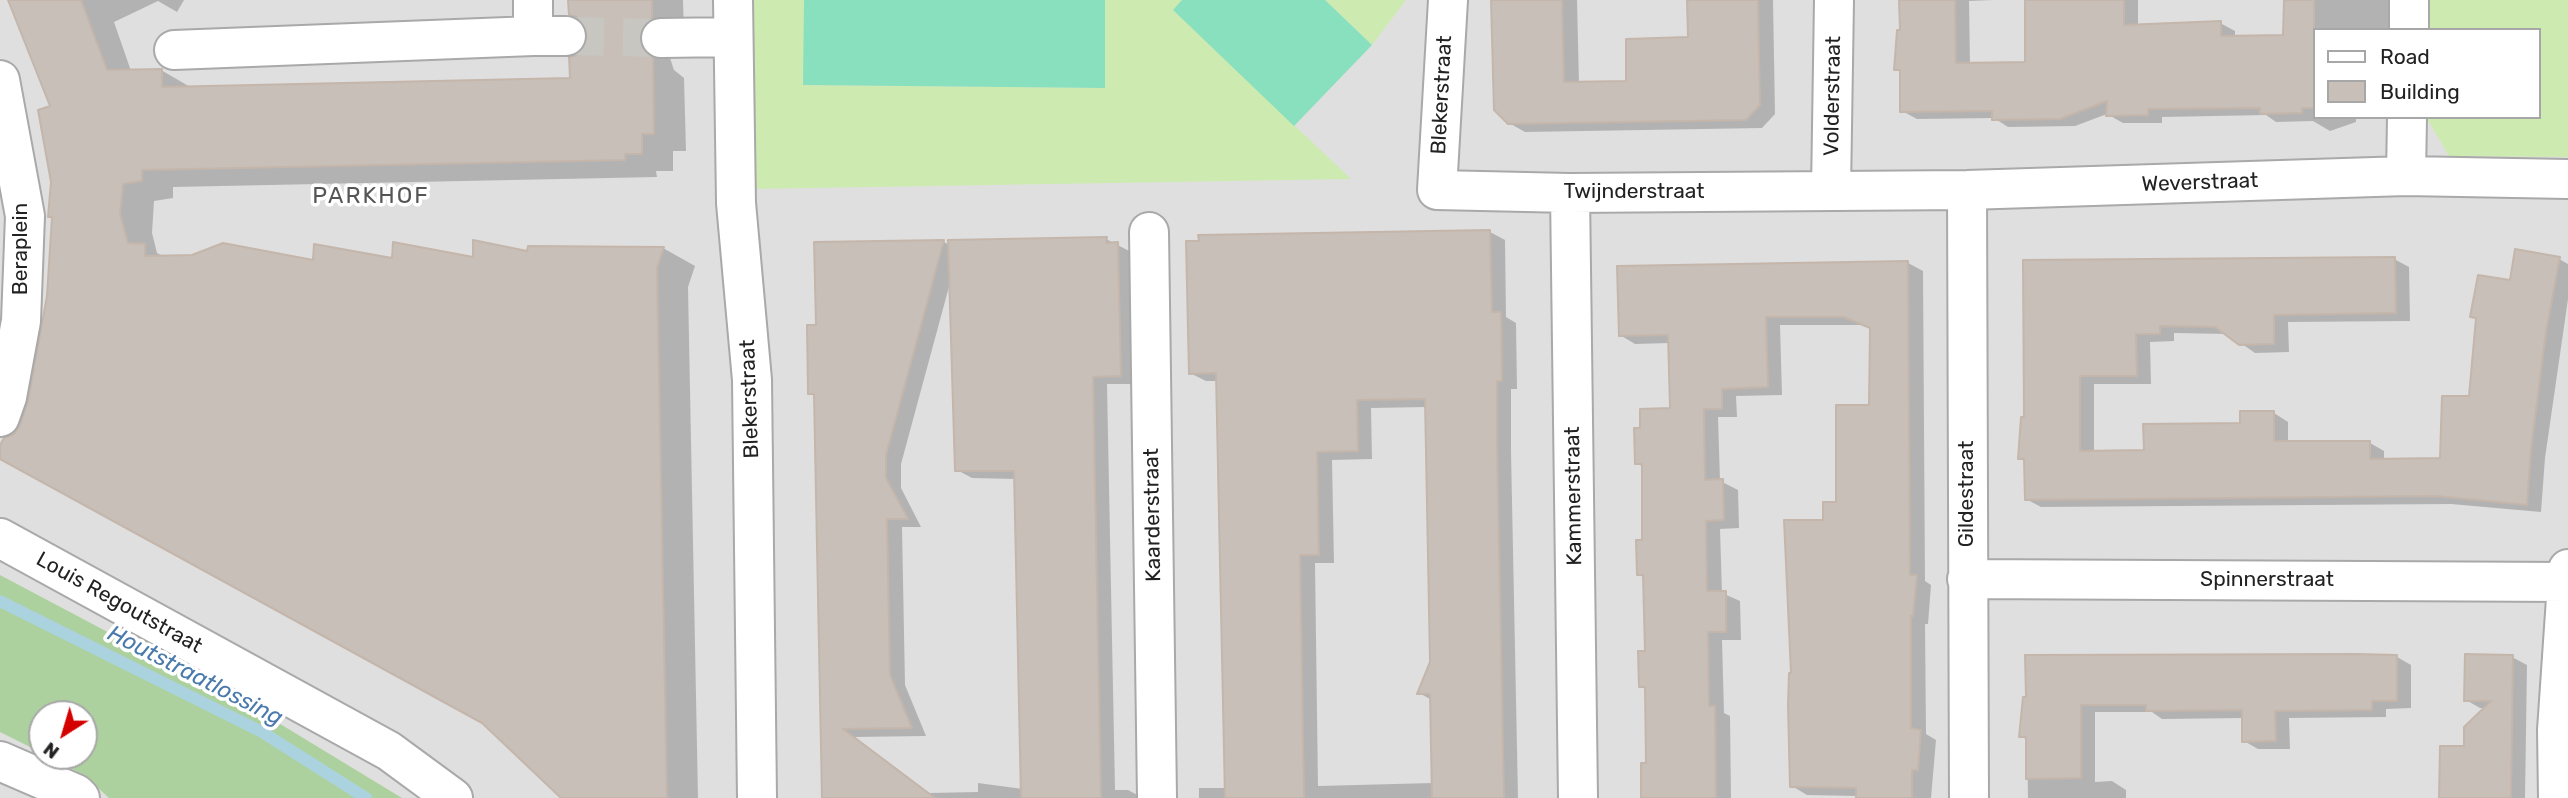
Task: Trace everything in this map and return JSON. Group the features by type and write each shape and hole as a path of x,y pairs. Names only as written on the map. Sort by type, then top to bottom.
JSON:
{"street":[{"name":"Blekerstraat","path":"1437,190 1448,0"},
{"name":"Volderstraat","path":"1831,191 1834,0"},
{"path":"2409,0 2409,28"},
{"name":"Blekerstraat","path":"733,18 736,203 752,380 757,798"},
{"path":"661,38 733,18"},
{"path":"174,50 544,24"},
{"name":"Beraplein","path":"0,80 25,216 21,321 7,397 0,417"},
{"path":"2406,176 2407,119"},
{"name":"Weverstraat","path":"1831,191 1967,190 2406,176 2568,178"},
{"name":"Twijnderstraat","path":"1437,190 1570,193 1831,191"},
{"name":"Gildestraat","path":"1967,190 1969,798"},
{"name":"Kammerstraat","path":"1570,193 1578,798"},
{"name":"Kaarderstraat","path":"1149,232 1157,798"},
{"name":"Louis Regoutstraat","path":"0,538 389,751 453,798"},
{"path":"2558,798 2557,730 2567,575"},
{"name":"Spinnerstraat","path":"1967,579 2567,575"},
{"path":"0,761 80,798"}],"shaded area":[{"path":"0,0 2568,0 2568,798 0,798"}],"green space":[{"path":"750,0 804,0 804,85 1104,88 1105,0 1182,0 1173,10 1351,179 753,189"},
{"path":"804,0 1105,0 1105,88 803,85"},
{"path":"1182,0 1325,0 1372,45 1294,126 1173,10"},
{"path":"1325,0 1406,0 1372,45"},
{"path":"2420,0 2568,0 2568,157 2449,156 2427,119 2540,119 2540,28 2420,28"},
{"path":"0,575 272,719 402,798 109,798 85,776 74,770 98,770 98,700 28,700 28,746 0,732"}],"building":[{"path":"8,0 81,0 107,70 162,69 162,87 570,78 569,57 577,55 585,47 588,35 585,25 577,17 569,15 568,0 652,0 652,18 642,27 639,39 643,50 653,58 654,134 642,134 642,154 625,154 625,160 142,170 142,181 123,184 120,214 128,243 145,244 145,256 192,255 223,243 313,260 314,244 392,258 393,242 473,257 473,240 527,251 528,246 664,247 657,268 667,798 561,798 482,723 0,459 0,445 4,438 14,434 20,425 28,401 47,296 52,217 48,217 51,182 38,110 50,106"},
{"path":"1491,0 1562,0 1564,82 1626,81 1626,39 1688,37 1687,0 1758,0 1760,105 1746,120 1508,124 1494,110"},
{"path":"1899,0 1955,0 1956,63 2025,62 2025,0 2124,0 2124,25 2221,21 2221,36 2283,35 2284,0 2314,0 2312,108 2302,108 2302,113 2260,114 2260,108 2148,109 2148,115 2106,116 2107,101 2060,119 1992,120 1992,111 1900,112 1900,70 1894,70 1897,30 1900,30"},
{"path":"1490,230 1492,312 1501,312 1502,381 1497,381 1497,442 1504,798 1432,798 1430,694 1417,694 1430,662 1425,399 1357,400 1358,451 1317,452 1319,555 1300,555 1304,798 1225,798 1216,373 1189,374 1186,241 1199,241 1198,235"},
{"path":"1107,237 1106,243 1118,242 1121,376 1093,377 1101,798 1021,798 1014,471 955,471 948,240"},
{"path":"944,240 886,455 886,478 908,519 887,519 890,675 912,728 843,729 935,798 822,798 814,394 808,394 807,325 816,325 814,242"},
{"path":"2515,249 2560,257 2546,332 2531,449 2527,505 2436,496 2025,500 2024,459 2018,459 2021,417 2024,417 2023,260 2395,257 2396,313 2274,315 2274,344 2239,345 2215,327 2160,326 2160,334 2136,334 2137,376 2080,376 2080,451 2144,450 2143,424 2240,423 2240,411 2274,411 2274,441 2370,441 2370,459 2440,458 2442,396 2469,396 2476,318 2470,317 2478,275 2510,280"},
{"path":"1908,261 1910,575 1917,575 1911,616 1911,728 1921,730 1918,770 1912,770 1912,798 1856,798 1856,788 1790,787 1788,705 1791,673 1784,520 1823,520 1823,502 1836,502 1836,405 1869,405 1870,328 1844,317 1766,317 1768,387 1722,389 1722,409 1704,409 1705,480 1723,479 1724,520 1706,521 1707,591 1726,591 1726,632 1708,632 1709,706 1715,706 1716,798 1641,798 1641,763 1646,763 1645,687 1639,687 1638,651 1645,651 1643,575 1637,575 1636,540 1642,540 1642,464 1635,464 1634,428 1640,428 1640,409 1670,408 1668,335 1619,336 1617,266"},
{"path":"2465,654 2513,655 2511,798 2439,798 2440,746 2464,746 2464,727 2491,701 2464,701"},
{"path":"2025,655 2397,655 2397,701 2372,701 2372,710 2275,711 2276,741 2242,742 2242,710 2146,711 2146,705 2081,705 2081,778 2026,779 2026,737 2019,737 2023,697 2026,697"}],"waterway":[{"name":"Houtstraatlossing","path":"0,601 262,732 366,798"}],"tunnel":[{"path":"566,36 661,38"}],"district":[{"name":"PARKHOF","path":"371,196"}]}
